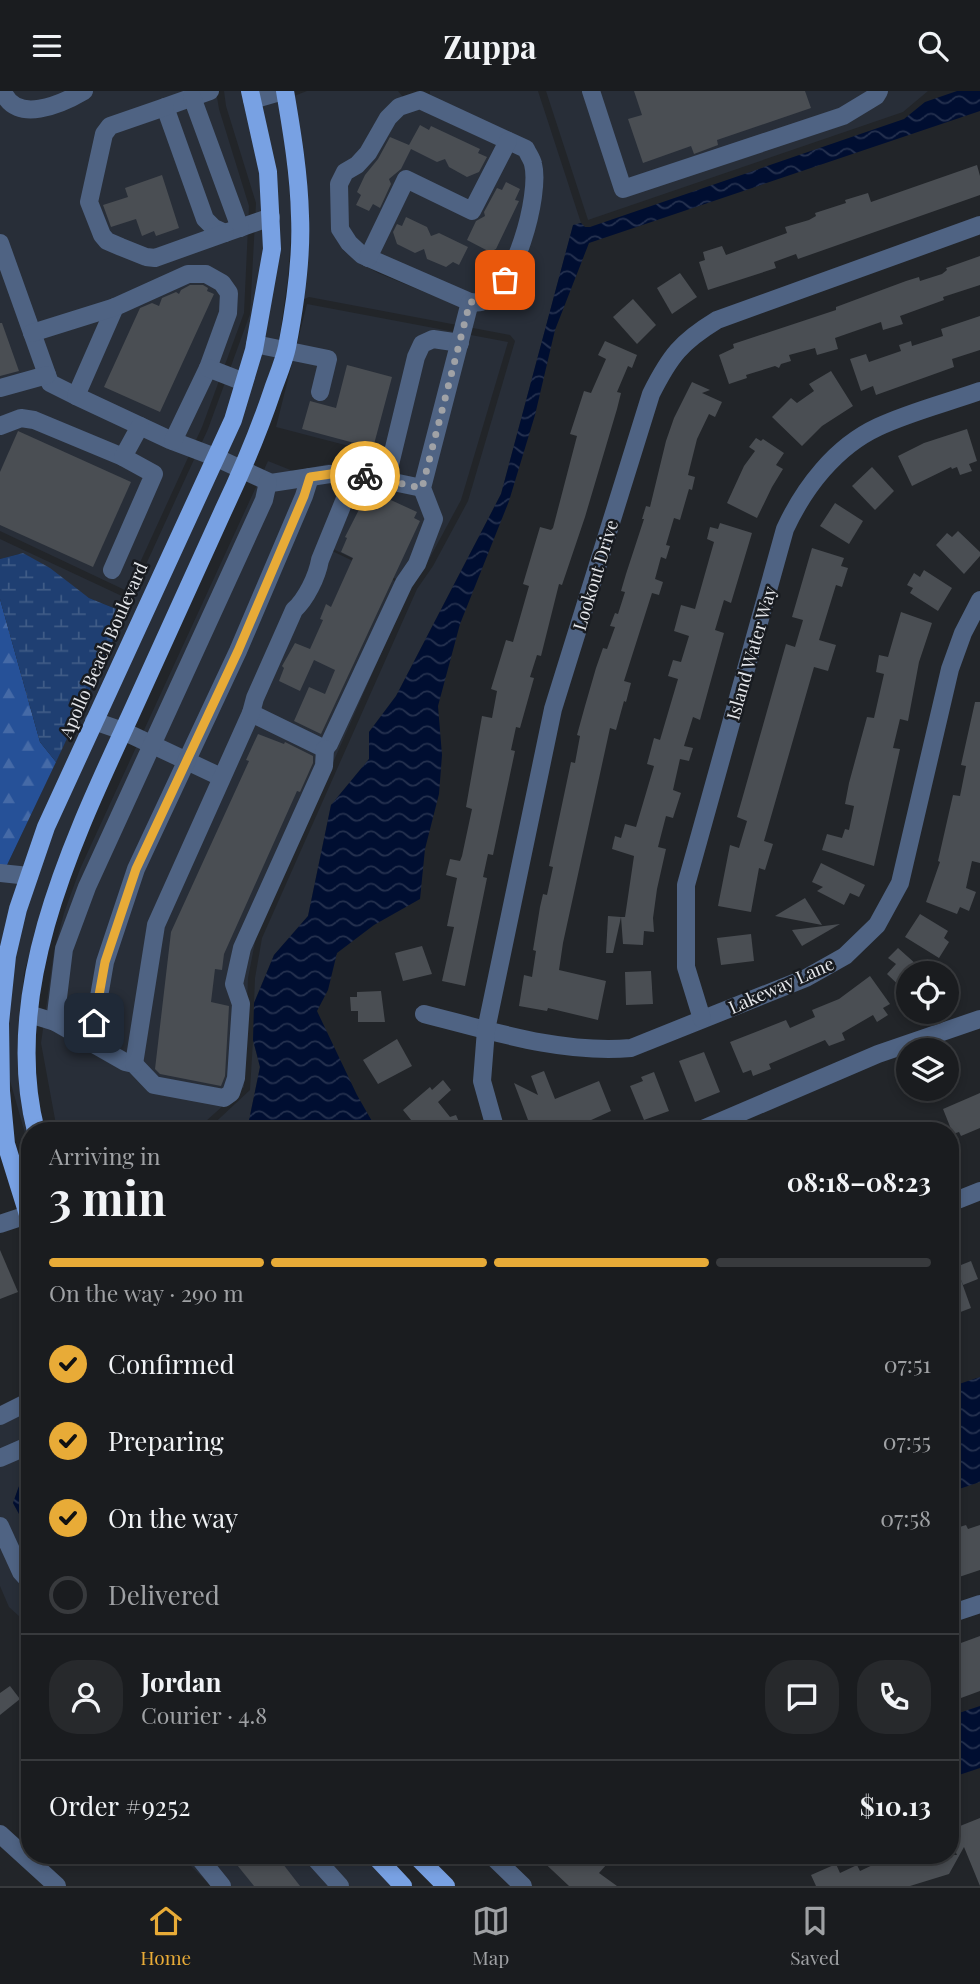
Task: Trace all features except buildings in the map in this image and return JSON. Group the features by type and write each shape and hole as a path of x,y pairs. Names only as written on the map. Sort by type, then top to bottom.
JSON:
{"main road":[{"name":"Apollo Beach Boulevard","path":"34,1122 30,1108 27,1044 32,975 51,905 65,864 123,731 260,428 286,349 297,278 300,218 292,130 284,91"},
{"name":"Apollo Beach Boulevard","path":"21,1191 6,1144 1,1091 0,1023 7,956 18,909 46,827 233,420 255,344 272,249 268,172 251,96"},
{"path":"382,1864 403,1886"},
{"path":"424,1864 446,1886"}],"street":[{"path":"3,91 5,98 15,107 24,110 36,110 75,97 84,91"},
{"path":"210,91 110,126 104,134 89,202 102,235 121,247 155,258 271,217"},
{"name":"Apollo Beach Boulevard","path":"251,96 284,91"},
{"path":"591,91 623,189 843,116 876,96 879,91"},
{"path":"417,94 508,141 526,149 533,163 535,188 524,239 505,280 481,302 470,302 368,258 349,243 340,229 339,184 345,172 358,165 368,153 388,118 417,94"},
{"path":"192,97 232,230"},
{"path":"165,107 205,219 214,228 232,230"},
{"path":"368,258 406,179 472,211 508,141"},
{"name":"Lookout Drive","path":"493,1122 482,1081 486,1030 553,709 651,394 668,361 691,337 717,320 980,225"},
{"path":"0,243 50,383 173,442 215,457 268,482 355,474 422,488"},
{"path":"32,333 115,307 188,274 206,274 222,283 229,293 228,313 208,368 173,442"},
{"path":"29,1014 55,1022 125,1062 134,1064 149,1082 155,1085 224,1098 231,1093 236,1078 241,1004 234,983 242,948 324,766 325,749 404,583 417,564 434,519 422,488 470,302"},
{"path":"76,396 115,307"},
{"path":"386,481 416,357 422,344 433,339 460,343"},
{"path":"255,344 328,359 320,392"},
{"path":"208,368 244,382"},
{"path":"0,388 47,375"},
{"name":"Island Water Way","path":"702,1019 686,967 686,885 785,529 797,504 819,474 844,449 877,428 980,391"},
{"path":"0,426 22,418 34,420 123,457 154,474 112,571"},
{"path":"123,457 140,426"},
{"path":"134,1064 156,925 294,610 301,603 319,568 355,474"},
{"path":"91,1043 105,962 136,869 248,628 310,477"},
{"path":"55,1022 64,949 87,887 264,500 268,482"},
{"name":"Lakeway Lane","path":"424,1014 574,1048 605,1051 632,1048 816,972 845,956 877,925 900,883 950,669 963,633 980,600"},
{"path":"251,713 325,749"},
{"path":"94,721 123,731 221,777"},
{"path":"0,873 29,876"},
{"path":"719,1122 878,1054 980,1019"},
{"path":"959,1199 980,1191"},
{"path":"0,1224 21,1218"},
{"path":"0,1416 21,1406"},
{"path":"0,1458 21,1449"},
{"path":"0,1526 21,1572"},
{"path":"959,1611 980,1604"},
{"path":"0,1834 21,1853"},
{"path":"33,1864 57,1886"},
{"path":"204,1864 222,1886"},
{"path":"320,1864 340,1886"},
{"path":"500,1864 523,1886"}],"shaded area":[{"path":"0,91 216,91 249,206 244,313 202,427 127,591 0,531"},
{"path":"224,91 241,91 260,174 264,249 246,349 225,418 38,825 0,950 0,867 7,865 126,613 89,598 23,553 0,559 0,539 124,597 132,595 208,429 250,314 256,203 226,106"},
{"path":"307,91 398,91 403,97 353,159 333,233 343,250 378,273 461,307 511,285 531,242 538,218 543,188 541,162 533,145 430,95 430,91 538,91 581,223 573,226 501,494 396,696 369,732 369,759 331,805 308,916 274,955 254,1003 262,938 417,589 433,566 468,501 515,341 510,335 309,297 302,300 294,96"},
{"path":"546,91 928,91 903,112 588,220"},
{"path":"278,101 284,132 292,219 288,278 278,348 252,426 44,904 24,973 19,1044 22,1109 25,1122 22,1122 9,1077 8,1022 15,956 26,910 53,829 240,423 276,170 262,106"},
{"path":"419,109 520,156 526,166 527,188 516,237 498,276 480,294 472,294 386,257 355,237 348,225 347,185 351,178 394,123 403,114"},
{"path":"307,304 508,342 461,500 427,563 411,586 333,549 372,452 276,427"},
{"path":"268,461 293,471 334,463 365,463 330,550 410,588 256,937 248,978 244,1087 205,1122 56,1122 41,1043 54,951 80,869"},
{"path":"253,1040 260,1067 249,1122 216,1122 250,1090"},
{"path":"21,1414 21,1440 0,1450 0,1425"},
{"path":"21,1458 21,1483 13,1503 21,1518 21,1618 9,1607 0,1586 0,1467"},
{"path":"189,1864 370,1864 391,1886 211,1886"}],"green space":[{"path":"23,553 50,568 89,598 126,613 56,762 40,742 0,599 0,559"},
{"path":"0,599 40,742 56,762 7,865 0,867"}],"water":[{"path":"957,91 980,91 980,111 589,243 555,330 535,415 509,501 460,624 438,706 442,755 439,794 425,849 420,899 374,925 337,953 328,990 317,1011 372,1122 249,1122 260,1067 253,1040 254,1003 274,955 308,916 331,805 369,759 369,732 396,696 501,494 573,225 581,223 590,227 904,119 925,102"},
{"path":"980,1377 980,1482 959,1489 959,1384"},
{"path":"21,1482 21,1518 13,1503"},
{"path":"980,1706 980,1768 959,1775 959,1713"}],"way so far":[{"path":"365,476 422,488 470,302 481,302 505,280"}],"route":[{"path":"94,1023 105,962 136,869 238,651 310,477 331,474 365,476"}]}
